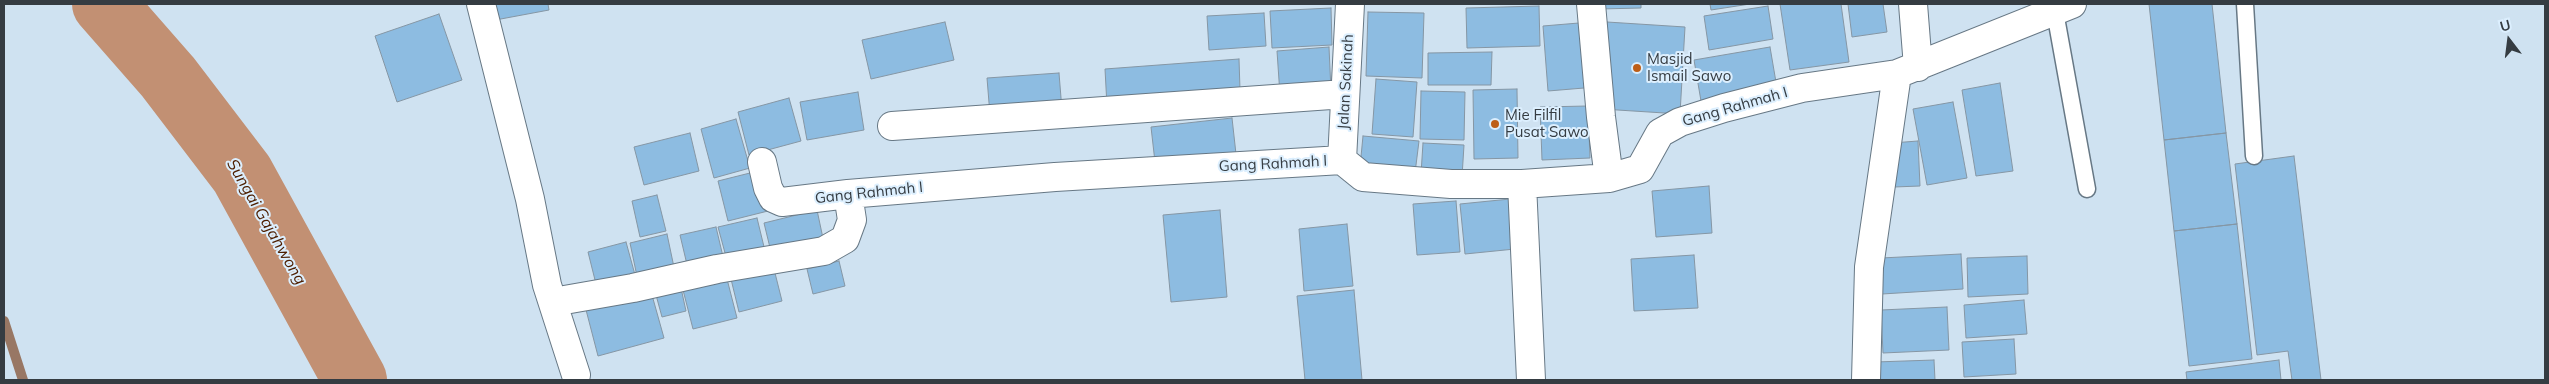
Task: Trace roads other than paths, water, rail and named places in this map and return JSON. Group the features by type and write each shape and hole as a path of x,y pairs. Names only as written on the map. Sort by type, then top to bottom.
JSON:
{"street":[{"path":"481,4 504,88 547,285 576,375"},
{"name":"Jalan Sakinah","path":"1342,160 1350,4"},
{"path":"1591,4 1601,117 1609,178"},
{"path":"1866,380 1869,267 1907,70 1913,4"},
{"name":"Gang Rahmah I","path":"762,162 768,188 773,198 782,202 848,194 1055,177 1342,160 1363,177 1451,184 1522,184 1609,178 1640,169 1660,133 1680,122 1724,108 1802,88 1907,70 2063,8"},
{"path":"892,126 1345,94"},
{"path":"1522,184 1531,380"},
{"path":"553,302 633,288 717,269 824,252 845,238 852,220 848,194"}],"lane":[{"path":"2246,4 2254,156"},
{"path":"2063,8 2087,189"}],"waterway":[{"name":"Sungai Gajahwong","path":"104,4 168,77 242,174 355,380"},
{"path":"4,321 23,380"}],"place":[{"name":"Masjid Ismail Sawo","path":"1637,68"},
{"name":"Mie Filfil Pusat Sawo","path":"1495,124"}]}
